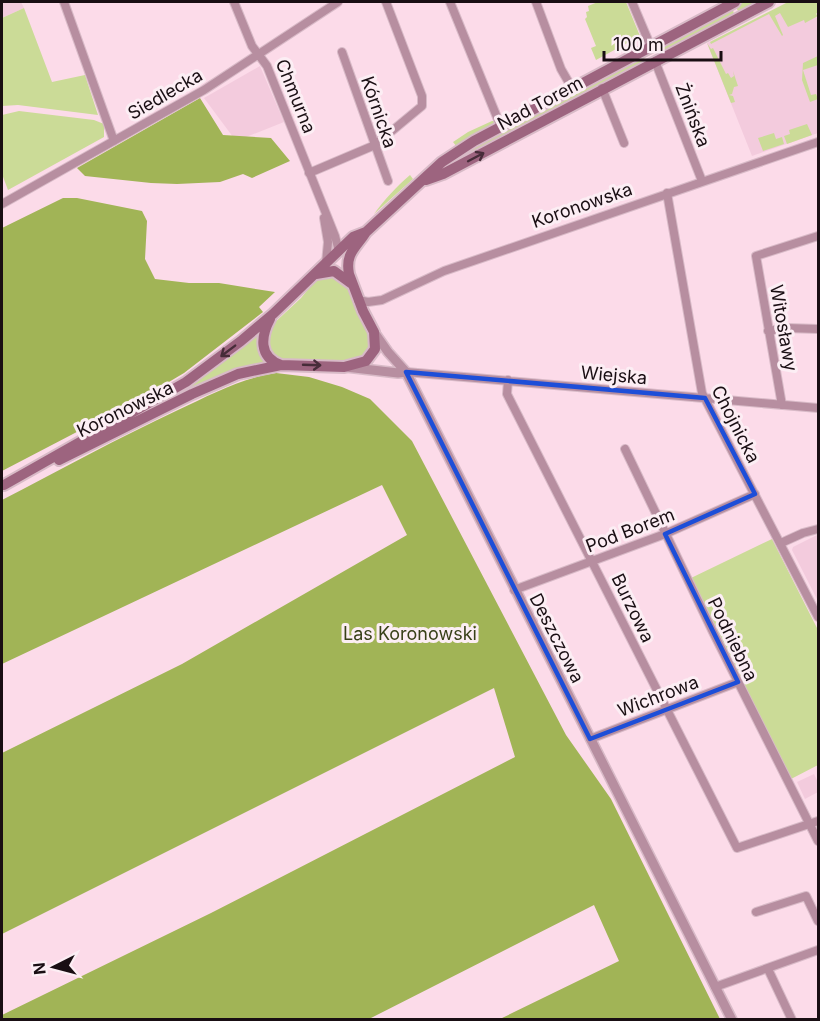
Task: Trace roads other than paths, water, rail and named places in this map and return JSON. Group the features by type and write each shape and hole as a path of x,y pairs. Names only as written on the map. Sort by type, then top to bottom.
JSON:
{"main road":[{"name":"Nad Torem","path":"350,279 348,257 366,232 442,162 474,141 651,47 721,5 735,2"},
{"name":"Nad Torem","path":"423,181 443,174 769,2"},
{"name":"Nad Torem","path":"339,251 353,237 366,232"},
{"name":"Koronowska","path":"3,485 186,382 273,314 339,251"},
{"path":"316,274 334,271 350,279"},
{"name":"Deszczowa","path":"350,279 374,332"},
{"path":"273,314 264,332 262,343 267,357 281,365"},
{"path":"344,367 363,363 371,357 376,344 374,332"},
{"name":"Koronowska","path":"3,485 61,459 218,381 256,369 281,365 344,367"}],"street":[{"path":"64,2 114,141"},
{"name":"Chmurna","path":"234,2 252,46 267,66 350,279"},
{"name":"Siedlecka","path":"3,200 204,90 328,4 338,2"},
{"path":"386,2 423,101 430,110"},
{"path":"450,2 501,127"},
{"path":"536,2 561,69 572,88"},
{"path":"632,2 651,47"},
{"name":"Kórnicka","path":"342,52 388,181"},
{"name":"Żnińska","path":"655,61 702,181"},
{"path":"603,88 624,143"},
{"path":"309,173 375,145 416,113 423,101"},
{"name":"Koronowska","path":"358,300 368,302 386,298 444,272 819,142"},
{"name":"Chojnicka","path":"667,193 700,385 819,617"},
{"name":"Chmurna","path":"322,205 328,238 326,264"},
{"name":"Witosławy","path":"782,405 756,256 819,236"},
{"path":"768,331 787,328 819,329"},
{"name":"Deszczowa","path":"374,332 406,372 732,1020"},
{"name":"Koronowska","path":"344,367 406,372"},
{"name":"Wiejska","path":"406,372 819,408"},
{"name":"Burzowa","path":"508,380 507,394 738,848 814,823"},
{"name":"Podniebna","path":"625,449 738,682 814,823 819,841"},
{"name":"Pod Borem","path":"514,590 665,534 755,494"},
{"path":"781,543 819,529"},
{"name":"Wichrowa","path":"590,739 738,682"},
{"path":"756,912 806,896 819,921"},
{"path":"715,987 819,950"},
{"path":"768,969 792,1020"}],"park label":[{"name":"Las Koronowski","path":"410,633"}]}
